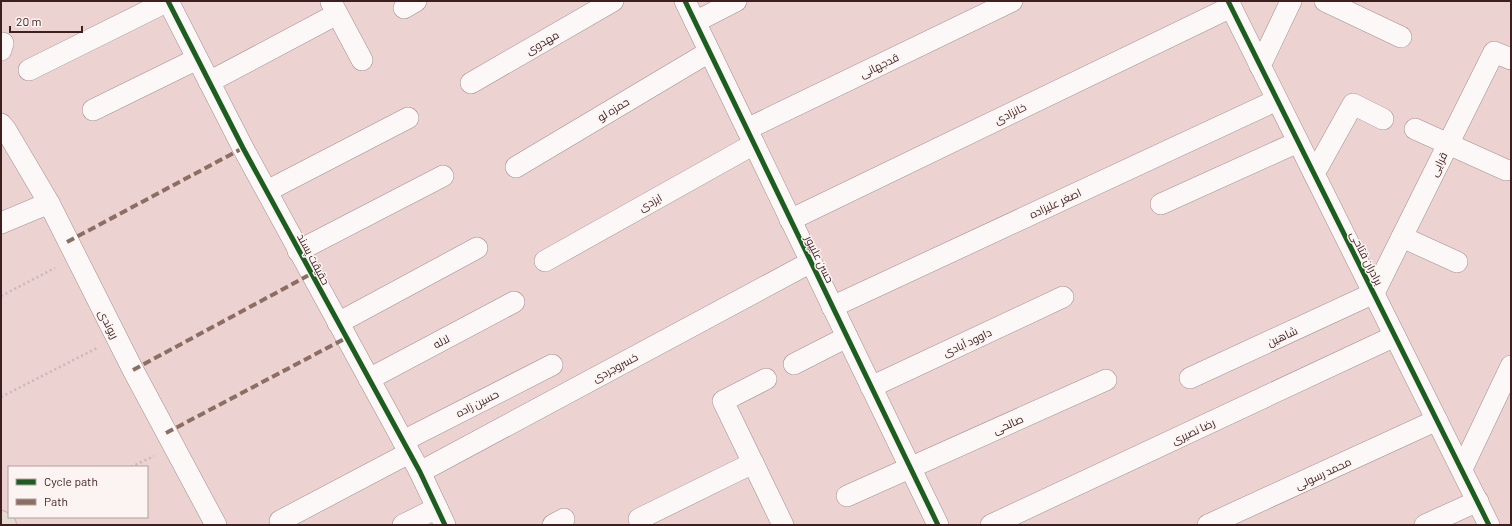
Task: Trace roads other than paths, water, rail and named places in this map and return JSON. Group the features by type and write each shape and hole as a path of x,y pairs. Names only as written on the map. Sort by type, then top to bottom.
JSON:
{"main road":[{"path":"1,522 5,525"}],"street":[{"path":"29,70 168,1"},
{"name":"حقیقت پسند","path":"168,1 266,191 420,472 441,516"},
{"name":"مهدوی","path":"471,83 613,1"},
{"name":"حسن علیپور","path":"685,1 938,525"},
{"path":"695,22 736,1"},
{"name":"قدجهانی","path":"750,137 1012,1"},
{"path":"1260,66 1291,1"},
{"path":"1325,1 1401,37"},
{"name":"برادران فتاحی","path":"1229,4 1489,525"},
{"name":"خانزادی","path":"790,220 1229,4"},
{"path":"209,82 334,7 362,60"},
{"name":"حمزه لو","path":"516,167 710,52"},
{"name":"قرایی","path":"1374,293 1494,52 1511,59"},
{"path":"93,110 197,59"},
{"name":"اصغر علیزاده","path":"832,307 1277,100"},
{"path":"1314,174 1353,104 1383,119"},
{"path":"266,191 408,118"},
{"name":"ریوندی","path":"1,124 49,203 116,339 216,525"},
{"path":"1415,129 1506,170"},
{"name":"ایزدی","path":"546,261 750,137"},
{"path":"1161,204 1298,142"},
{"path":"298,251 444,176"},
{"path":"1,223 49,203"},
{"path":"1402,237 1457,262"},
{"path":"338,323 477,248"},
{"name":"خسروجردی","path":"420,472 811,262"},
{"name":"شاهین","path":"1190,378 1374,293"},
{"name":"داوود آبادی","path":"871,387 1064,296"},
{"name":"لاله","path":"369,379 514,302"},
{"name":"رضا نصیری","path":"991,525 1395,336"},
{"path":"794,364 847,337"},
{"name":"حسین زاده","path":"280,521 406,447 552,365"},
{"path":"1462,469 1511,366"},
{"path":"766,379 723,401 783,525"},
{"name":"صالحی","path":"847,496 1106,380"},
{"name":"محمد رسولی","path":"1208,525 1437,420"},
{"path":"639,519 754,463"},
{"path":"1425,525 1478,501"},
{"path":"403,525 441,516"}]}
